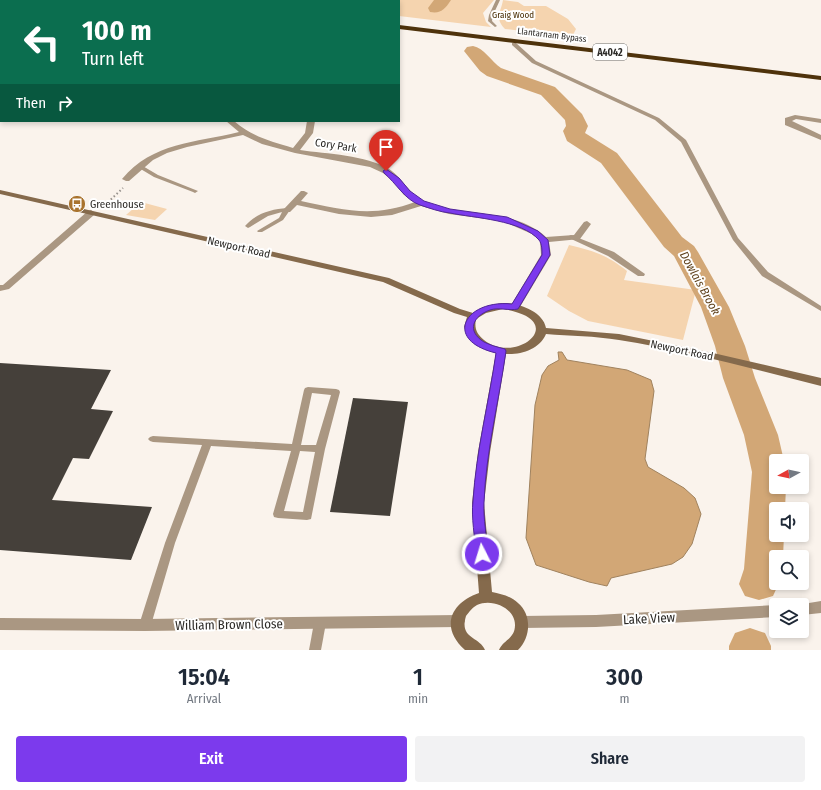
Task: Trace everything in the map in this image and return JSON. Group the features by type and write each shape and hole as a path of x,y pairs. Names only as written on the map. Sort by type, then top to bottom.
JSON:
{"highway":[{"name":"Llantarnam Bypass","path":"400,20 821,70"},
{"name":"Llantarnam Bypass","path":"400,27 821,78"}],"street":[{"path":"821,121 795,117 788,120 788,123 795,127 821,138"},
{"name":"Cory Park","path":"231,122 244,133 295,151 358,161 373,165 386,171 407,193 421,203 449,211 504,219 535,232 544,240"},
{"path":"295,151 309,133 311,122"},
{"path":"126,179 154,156 167,150 244,133"},
{"name":"Newport Road","path":"0,193 386,280 457,311 474,316"},
{"path":"287,210 304,193"},
{"path":"296,202 357,214 380,214 401,210 421,203"},
{"path":"0,288 6,287 94,213"},
{"path":"515,307 546,255 544,240 576,237 588,224"},
{"path":"491,307 515,307 531,314 537,319 542,331 540,338 524,349 501,351 484,346 472,337 469,330 469,322 474,316 481,310 491,307"},
{"name":"Newport Road","path":"542,331 619,337 713,356 821,382"},
{"path":"486,597 478,503 484,452 501,351"},
{"path":"478,650 465,641 459,632 458,622 460,612 466,604 475,599 486,597 498,598 509,603 518,612 522,622 522,632 517,642 506,650"},
{"path":"809,608 821,607"},
{"name":"Lake View","path":"522,622 596,621 769,611"},
{"name":"William Brown Close","path":"0,624 145,625 458,622"}],"lane":[{"path":"495,26 490,21 498,0"},
{"path":"514,44 534,62 657,119 684,141 735,239 765,274 821,309"},
{"path":"141,167 156,176 195,191"},
{"path":"248,226 267,213 278,210 287,210"},
{"path":"260,231 281,219 287,210"},
{"path":"571,237 611,254 641,274"},
{"path":"308,390 336,392 320,449 307,516 278,514 296,448 308,390"},
{"path":"153,440 320,449"},
{"path":"145,625 170,543 207,443"},
{"path":"315,650 320,623"}],"path":[{"path":"94,213 128,183 126,179"}],"green space":[{"path":"400,0 494,0 483,13 486,22 491,27 400,16"},
{"name":"Graig Wood","path":"503,0 518,2 524,6 546,6 568,19 576,29 572,37 505,29 499,18"},
{"path":"141,202 167,209 155,220 126,215"},
{"path":"569,245 593,252 613,261 627,271 624,280 696,290 683,340 588,321 569,311 547,296"}],"shaded area":[{"path":"558,352 562,352 567,360 627,370 651,380 654,391 645,459 648,467 684,488 695,498 701,514 692,544 683,557 672,564 611,578 607,586 589,582 536,565 526,538 535,405 542,375 548,366 559,360"}],"building":[{"path":"0,363 111,370 91,409 113,411 89,459 73,458 52,500 152,507 131,560 0,550"},
{"path":"353,398 408,402 390,516 330,512"}],"waterway":[{"name":"Dowlais Brook","path":"436,8 443,0"},
{"name":"Dowlais Brook","path":"473,51 487,67 494,72 548,91 575,118 577,126 574,131 575,136 609,158 673,242 685,252 715,307 730,346 739,378 761,435 769,472 763,569 759,584"}],"place":[{"name":"Greenhouse","path":"77,204"}],"route":[{"path":"386,171 407,193 421,203 449,211 504,219 535,232 544,240 546,247 546,255 515,307 491,307 481,310 469,322 469,330 472,337 490,348 501,351 484,452 478,503 482,554"}]}
